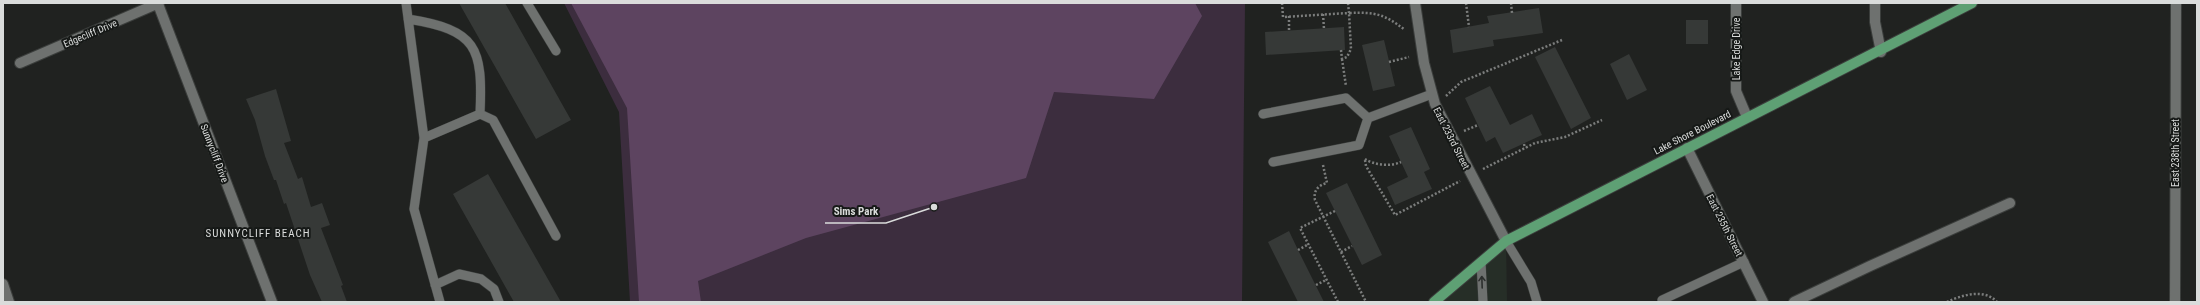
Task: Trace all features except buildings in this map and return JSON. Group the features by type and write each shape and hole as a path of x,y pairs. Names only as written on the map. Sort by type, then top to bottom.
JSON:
{"main road":[{"name":"Lake Shore Boulevard","path":"1434,302 1506,241 1747,117 1881,52 1972,3"}],"street":[{"name":"Edgecliff Drive","path":"20,63 159,3"},
{"name":"Sunnycliff Drive","path":"159,3 272,302"},
{"name":"East 233rd Street","path":"1415,3 1424,63 1435,104 1506,241"},
{"name":"Lake Edge Drive","path":"1736,3 1736,91 1747,117"},
{"path":"1875,3 1875,22 1881,52"},
{"name":"East 238th Street","path":"2175,302 2176,3"},
{"name":"East 235th Street","path":"1687,148 1763,302"},
{"path":"1794,302 1870,266 2010,204"},
{"path":"3,284 9,302"}],"lane":[{"path":"406,3 424,138 414,209 440,302"},
{"path":"527,3 556,51"},
{"path":"408,19 438,25 452,30 470,42 477,55 480,70 480,114"},
{"path":"1368,118 1432,94"},
{"path":"1264,114 1346,98 1368,118"},
{"path":"424,138 480,114 493,120 556,236"},
{"path":"1273,162 1359,145 1368,118"},
{"path":"1506,241 1531,282 1537,302"},
{"path":"1481,262 1483,302"},
{"path":"1662,300 1744,262"},
{"path":"435,285 460,274 481,279 494,289 499,302"}],"path":[{"path":"1282,3 1283,17 1349,12 1375,12 1390,19 1405,30"},
{"path":"1342,59 1347,57 1351,49 1348,3"},
{"path":"1466,3 1469,27"},
{"path":"1511,3 1512,12"},
{"path":"1323,14 1324,28"},
{"path":"1288,16 1289,31"},
{"path":"1446,97 1461,82 1562,40"},
{"path":"1341,50 1346,75 1346,98"},
{"path":"1389,62 1409,57"},
{"path":"1481,170 1541,141 1572,134 1602,120"},
{"path":"1462,132 1478,125"},
{"path":"1524,144 1525,148"},
{"path":"1359,145 1366,166 1395,215 1460,180"},
{"path":"1321,153 1327,183 1317,188 1314,196 1366,302"},
{"path":"1365,160 1391,165 1401,162"},
{"path":"1335,211 1300,228 1338,302"},
{"path":"1298,250 1309,244"},
{"path":"1341,252 1352,246"},
{"path":"1316,285 1326,280"},
{"path":"1947,302 1956,298 1977,294 1991,295 1997,302"}],"shaded area":[{"path":"564,3 1245,3 1242,302 630,302 619,112"},
{"path":"571,3 1195,3 1202,16 1154,99 1054,92 1026,178 806,238 698,281 701,302 639,302 627,108"},
{"path":"1506,241 1507,302 1434,302"}],"place":[{"name":"Sims Park","path":"934,207"}],"district":[{"name":"SUNNYCLIFF BEACH","path":"258,233"}]}
